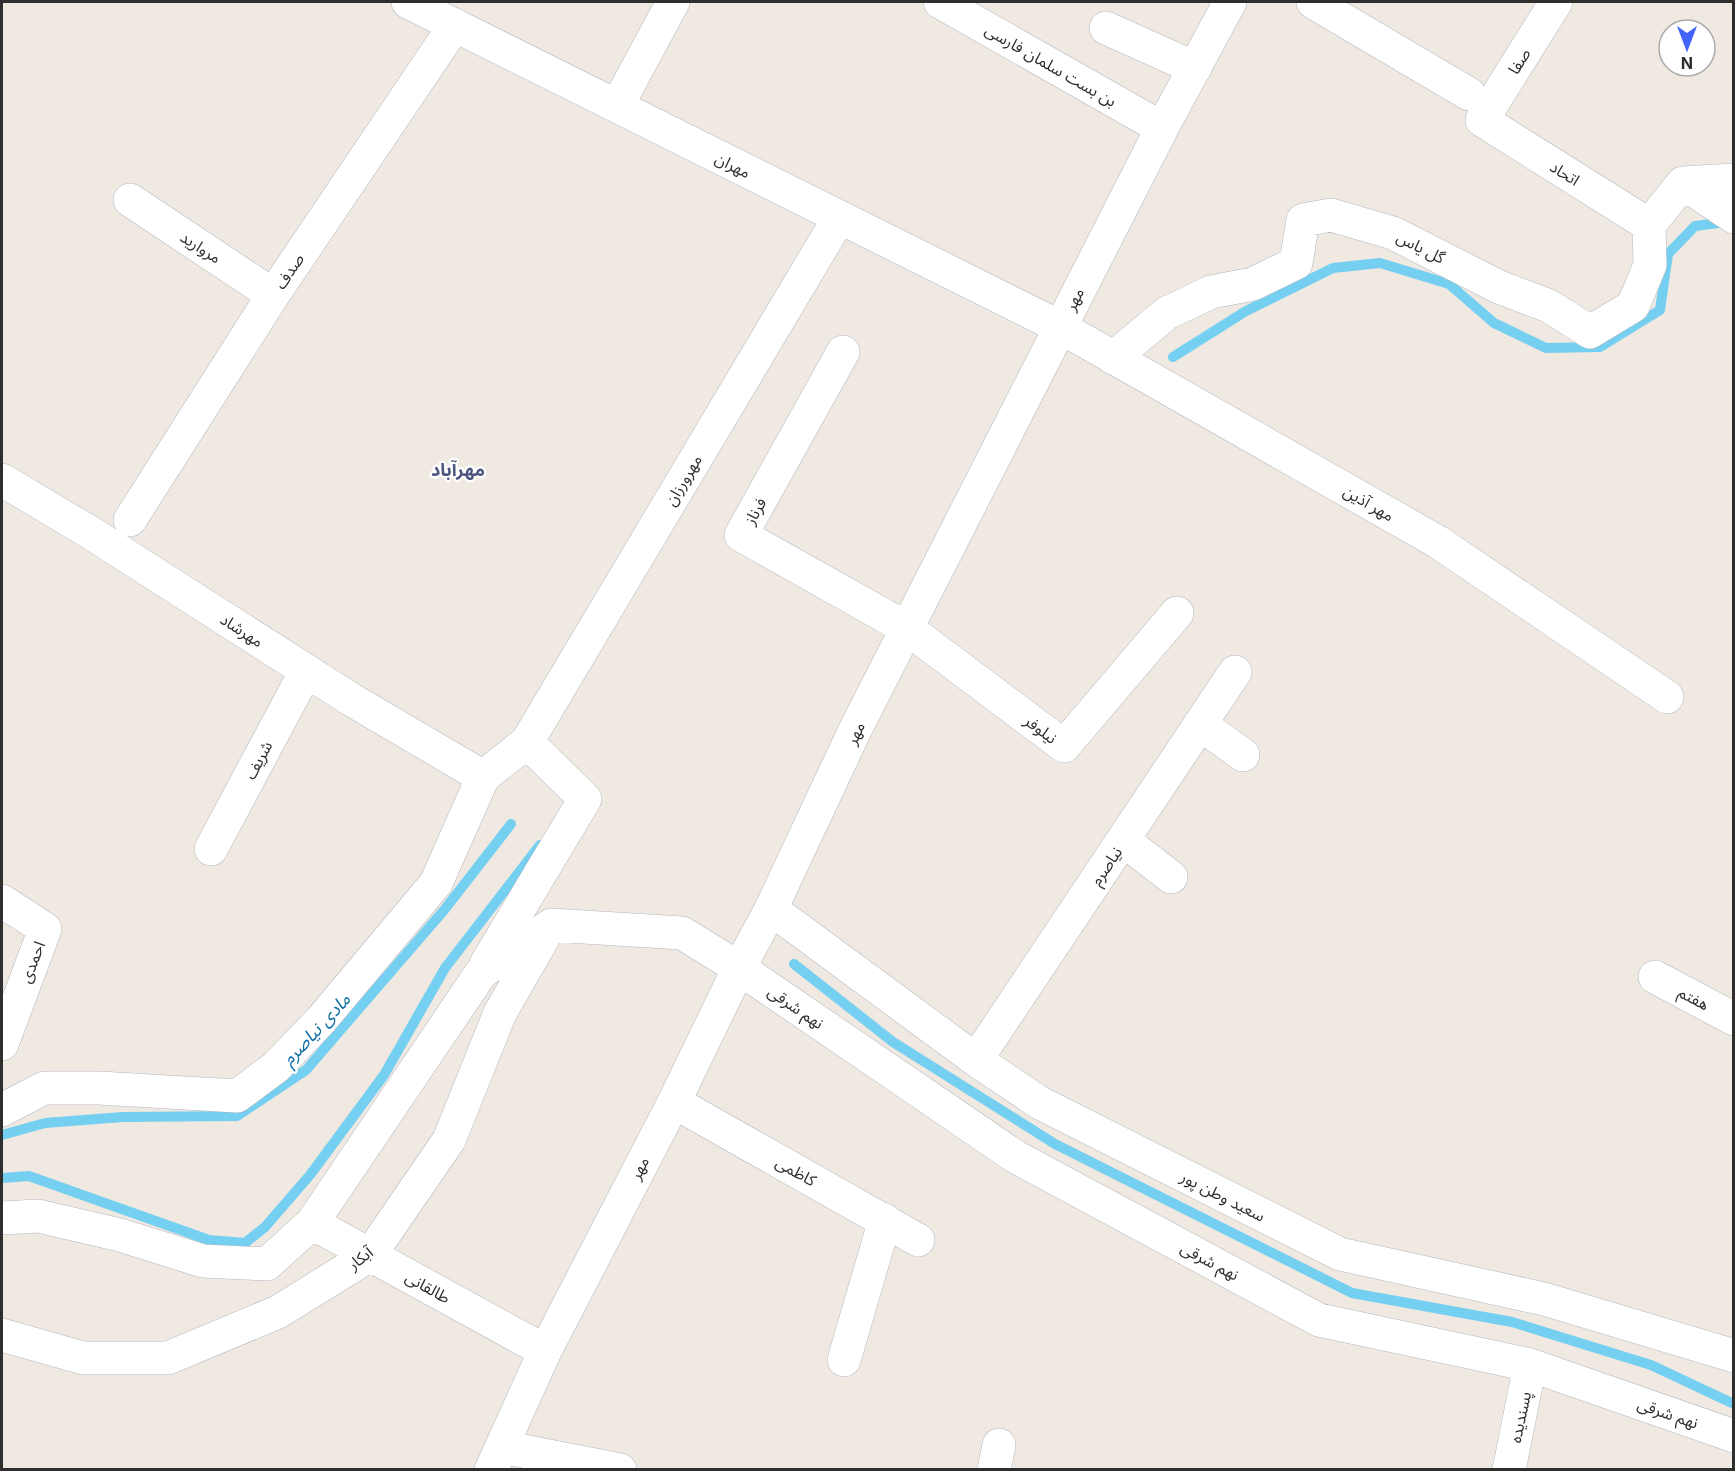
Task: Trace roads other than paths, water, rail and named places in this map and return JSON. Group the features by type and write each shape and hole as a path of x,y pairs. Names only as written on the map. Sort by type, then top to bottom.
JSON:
{"street":[{"name":"مهران","path":"408,2 1060,327"},
{"path":"617,106 673,2"},
{"name":"بن بست سلمان فارسی","path":"940,2 1162,128"},
{"name":"مهر","path":"497,1458 545,1351 771,909 855,730 1162,128 1230,2"},
{"name":"اتحاد","path":"1313,2 1476,107 1649,225"},
{"name":"صفا","path":"1476,107 1556,2"},
{"name":"صدف","path":"130,520 273,295 455,25"},
{"path":"1106,28 1195,68"},
{"path":"1649,225 1683,183 1734,180"},
{"path":"1683,183 1734,217"},
{"name":"مروارید","path":"130,200 273,295"},
{"name":"گل یاس","path":"1113,358 1167,313 1211,292 1253,284 1296,262 1302,220 1331,215 1393,233 1499,287 1549,306 1590,332 1633,306 1650,265 1649,225"},
{"name":"مهرورزان","path":"527,742 839,218"},
{"name":"مهر آذین","path":"1060,327 1438,542 1667,697"},
{"name":"فرناز","path":"843,352 741,535 908,629"},
{"name":"مهرشاد","path":"2,480 90,532 352,700 483,777"},
{"name":"نیلوفر","path":"908,629 1064,746 1177,613"},
{"name":"شریف","path":"211,849 306,671"},
{"name":"نیاصرم","path":"976,1060 1235,672"},
{"path":"1200,724 1243,755"},
{"path":"2,1110 44,1088 99,1088 237,1096 276,1067 322,1019 436,883 483,777 527,742 585,799 481,973 312,1223 267,1264 203,1261 120,1235 38,1216 2,1218"},
{"path":"1122,840 1171,877"},
{"name":"احمدی","path":"2,901 45,929 4,1030"},
{"name":"سعید وطن پور","path":"771,909 976,1060 1040,1104 1340,1254 1544,1299 1734,1356"},
{"path":"481,973 551,925 682,933 739,968"},
{"name":"آبکار","path":"2,1335 83,1358 168,1358 278,1312 370,1255 448,1140 500,1013 551,925"},
{"name":"نهم شرقی","path":"739,968 1016,1157 1319,1320 1530,1365 1734,1436"},
{"name":"هفتم","path":"1655,977 1734,1019"},
{"name":"کاظمی","path":"674,1102 918,1240"},
{"path":"844,1360 885,1220"},
{"name":"طالقانی","path":"312,1223 545,1351"},
{"name":"پسندیده","path":"1509,1470 1530,1365"},
{"path":"497,1458 621,1470"}],"waterway":[{"path":"1173,357 1246,311 1333,268 1380,263 1449,284 1494,323 1546,348 1600,347 1660,310 1668,254 1695,226 1726,222"},
{"name":"مادی نیاصرم","path":"2,1135 45,1123 123,1117 237,1116 306,1070 445,909 511,824"},
{"path":"2,1178 29,1176 209,1240 245,1243 265,1227 310,1175 384,1075 445,968 540,845"},
{"path":"794,964 893,1042 1055,1144 1352,1293 1512,1322 1651,1365 1734,1404"}],"district":[{"name":"مهرآباد","path":"458,469"}]}
